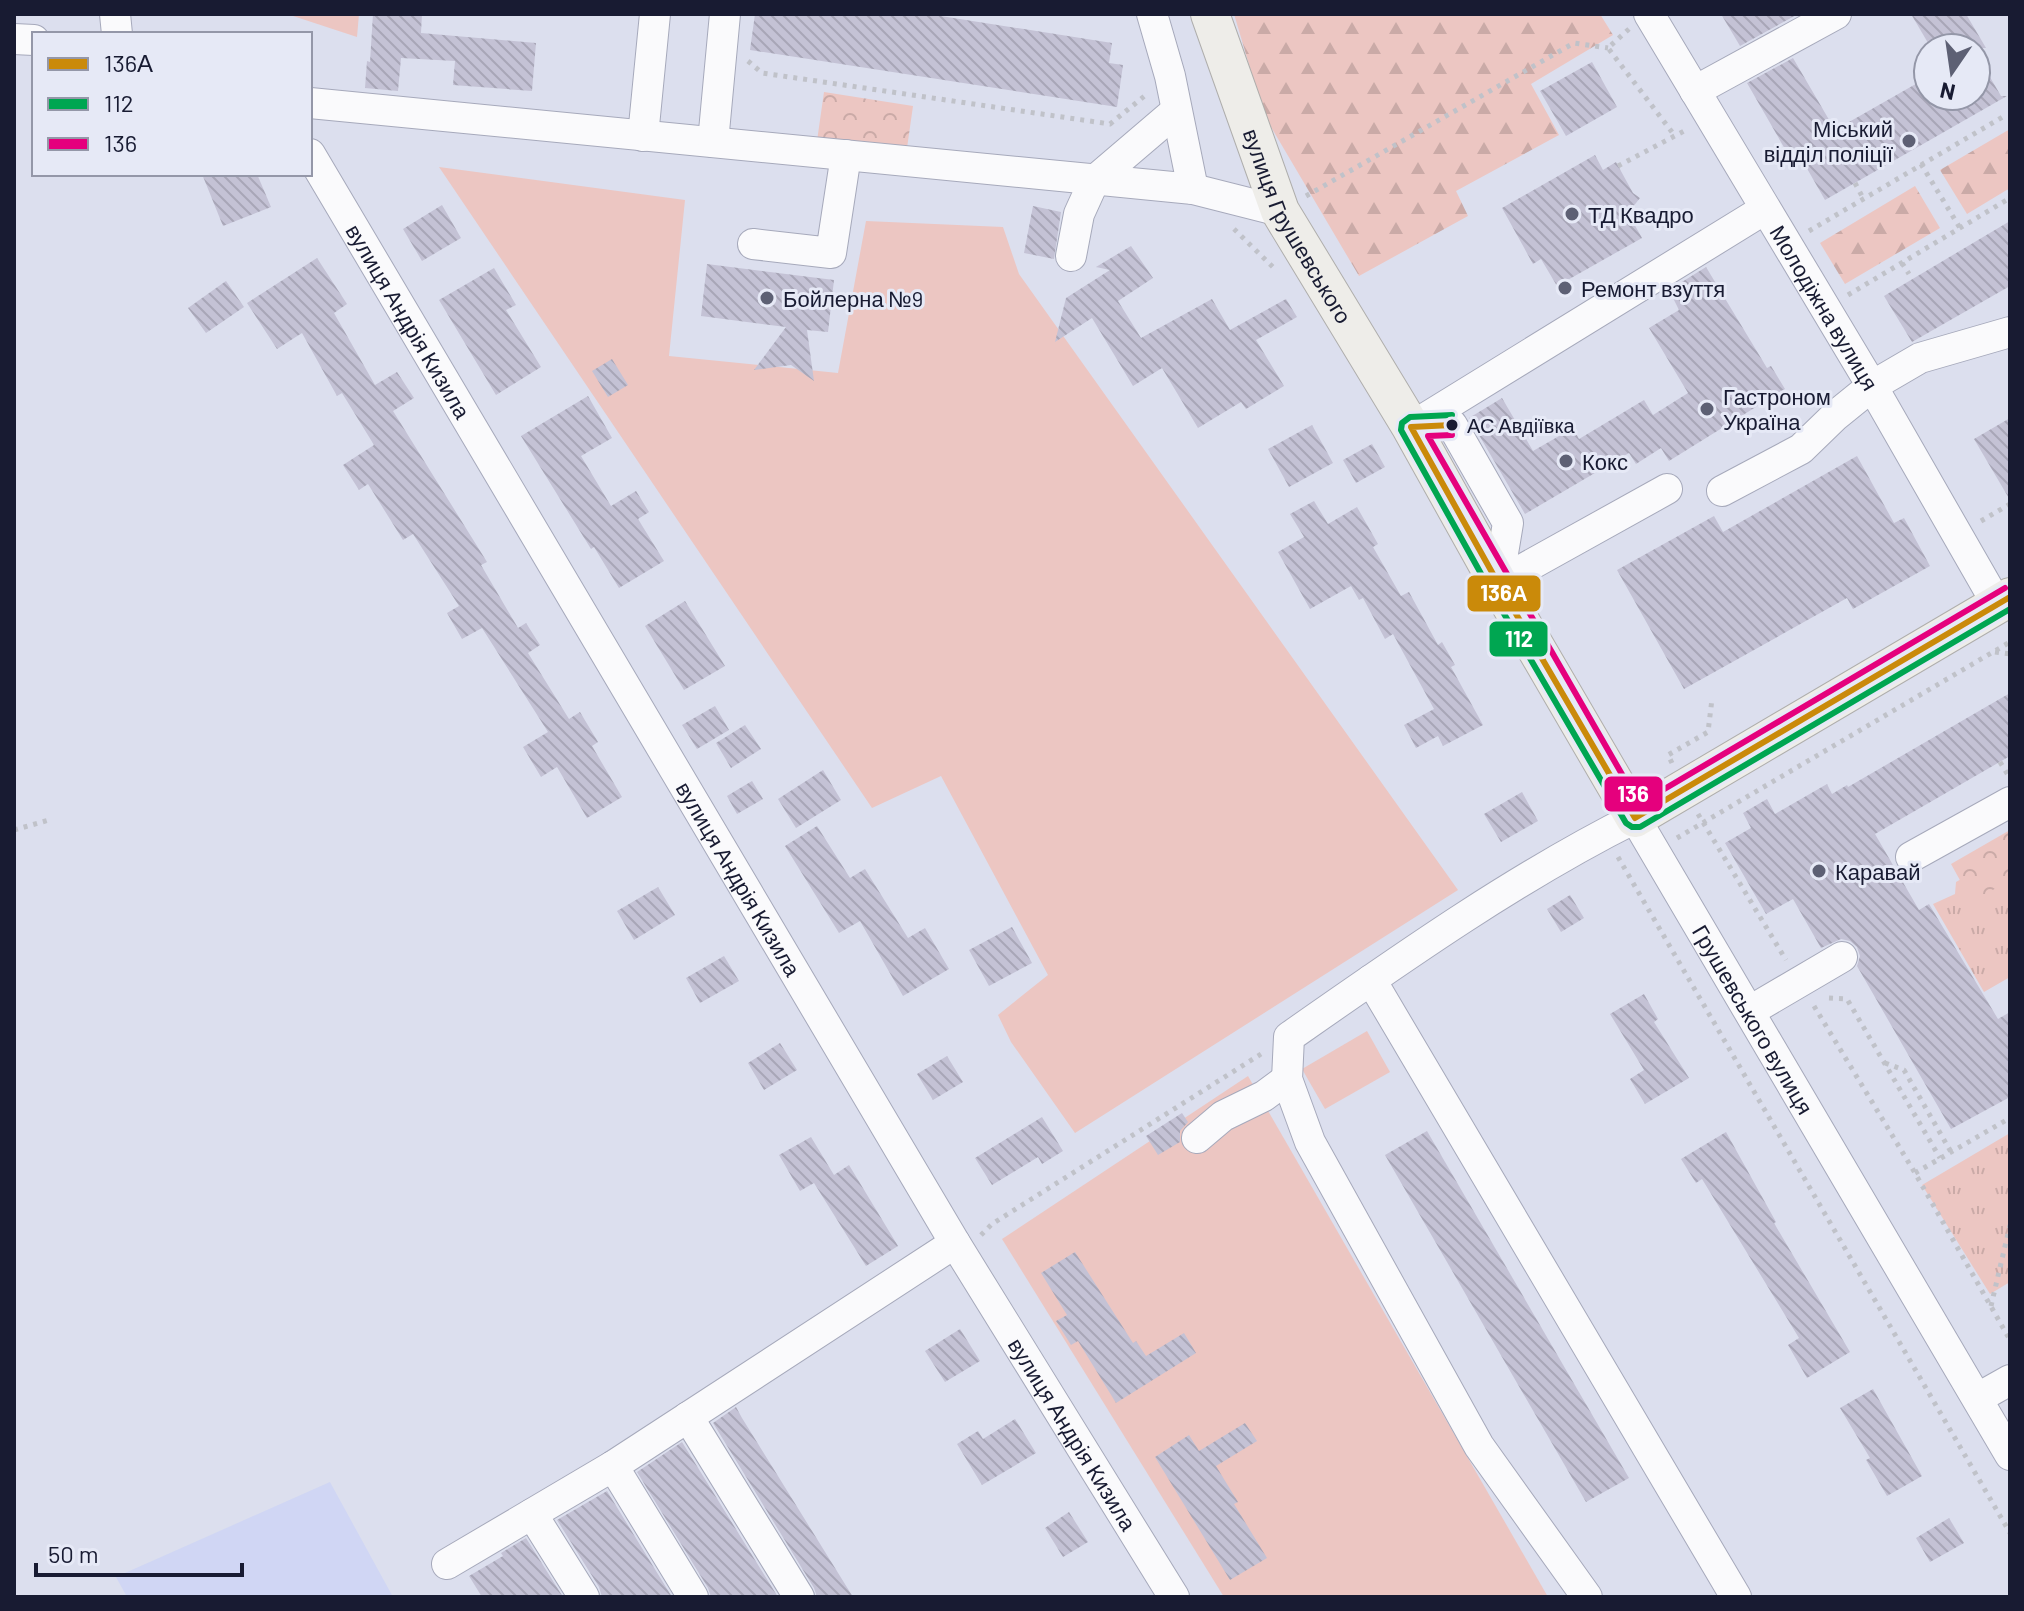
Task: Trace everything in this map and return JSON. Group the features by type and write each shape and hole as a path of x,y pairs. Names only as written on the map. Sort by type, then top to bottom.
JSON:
{"main road":[{"name":"вулиця Грушевського","path":"1210,14 1280,211 1411,427 1498,583"},
{"name":"Грушевського вулиця","path":"1498,583 1635,818"},
{"path":"1635,818 2004,600"}],"street":[{"path":"643,136 655,14"},
{"path":"1152,14 1170,76 1193,189"},
{"path":"1702,104 1836,14"},
{"name":"Молодіжна вулиця","path":"1643,18 1702,104 2004,600"},
{"path":"713,142 724,27"},
{"path":"312,107 1193,189 1280,211"},
{"path":"1071,256 1079,214 1094,181 1176,111"},
{"path":"753,244 831,253 846,155"},
{"name":"вулиця Андрія Кизила","path":"312,157 955,1243 1174,1597"},
{"path":"1411,427 1765,209"},
{"path":"1722,491 1801,449 1872,386 1920,358 2010,332"},
{"path":"1498,583 1667,489"},
{"path":"1911,857 2010,802"},
{"path":"1587,1597 1479,1446 1310,1142 1287,1079 1289,1037 1371,980 1583,843 1635,818"},
{"name":"Грушевського вулиця","path":"1635,818 2010,1455"},
{"path":"1750,1011 1804,990 1842,957"},
{"path":"1371,980 1735,1597"},
{"path":"1197,1138 1223,1116 1264,1096 1287,1079"},
{"path":"447,1564 613,1466 955,1243"},
{"path":"1978,1398 2010,1380"},
{"path":"688,1417 799,1597"},
{"path":"613,1466 693,1597"},
{"path":"532,1514 584,1597"}],"path":[{"path":"1608,48 1643,18"},
{"path":"724,27 762,73 1110,124 1170,76"},
{"path":"1280,211 1574,43 1608,48 1675,136"},
{"path":"1618,166 1675,136 1702,104"},
{"path":"1808,231 2006,115"},
{"path":"1921,164 1960,228"},
{"path":"1855,183 1863,198"},
{"path":"1847,296 2010,198"},
{"path":"1902,263 1909,274"},
{"path":"1624,869 2010,642"},
{"path":"1993,652 2010,654"},
{"path":"1712,699 1708,732 1668,755 1703,823 1915,1173 2010,1340"},
{"path":"2000,762 2010,778"},
{"path":"14,830 49,820"},
{"path":"1804,990 1847,999 1940,1158"},
{"path":"955,1243 985,1234 992,1224 1289,1037"},
{"path":"1884,1063 1904,1070 1951,1152"},
{"path":"1920,1096 1929,1091"},
{"path":"1915,1173 2010,1118"},
{"path":"1991,1307 2010,1225"}],"shaded area":[{"path":"330,1482 393,1597 127,1597 116,1577"}],"green space":[{"path":"287,14 359,14 357,37"},
{"path":"1234,14 1600,14 1613,35 1531,84 1559,135 1456,191 1468,216 1359,276 1264,115"},
{"path":"824,92 913,106 906,155 817,141"},
{"path":"2010,129 2010,188 1967,214 1940,170"},
{"path":"439,167 685,200 669,356 838,373 866,221 1003,227 1019,274 1458,890 1075,1133 1011,1042 998,1015 1048,975 941,776 872,808"},
{"path":"1915,186 1940,228 1845,284 1820,243"},
{"path":"2010,830 2010,880 1972,902 1951,864"},
{"path":"2010,851 2010,977 1984,992 1933,904 1955,894 1956,882"},
{"path":"1367,1031 1390,1072 1325,1109 1302,1069"},
{"path":"1248,1076 1548,1597 1224,1597 1002,1239"},
{"path":"2010,1133 2010,1282 1990,1294 1922,1185"}],"building":[{"path":"373,14 422,14 421,33 536,43 532,91 453,85 455,61 401,58 398,91 365,88"},
{"path":"755,14 928,14 1112,43 1109,63 1123,65 1117,107 750,50"},
{"path":"1721,14 1798,14 1740,46"},
{"path":"1911,14 1966,14 1977,32 1922,32"},
{"path":"1793,58 1835,130 1912,86 1912,112 1979,112 1825,200 1797,151 1789,156 1747,83"},
{"path":"1592,62 1617,107 1566,136 1540,91"},
{"path":"1992,81 2001,96 2007,96 1992,105"},
{"name":"ТД Квадро","path":"1595,155 1603,170 1616,162 1633,193 1640,198 1628,213 1642,238 1557,286 1541,259 1533,264 1502,208"},
{"path":"203,176 258,176 271,207 223,226"},
{"path":"442,205 461,238 422,261 403,229"},
{"path":"1033,206 1061,212 1054,259 1024,253"},
{"path":"2010,221 2010,286 1912,342 1884,296"},
{"path":"1131,246 1153,278 1118,301 1141,338 1212,299 1230,330 1286,299 1297,317 1256,340 1284,386 1246,409 1241,402 1198,428 1162,368 1133,386 1092,318 1055,342 1066,298 1110,270 1096,267"},
{"path":"317,258 347,304 334,313 375,385 397,372 414,398 393,411 487,562 481,565 518,628 526,623 540,645 528,653 569,719 580,712 598,742 592,746 622,797 587,818 557,767 541,777 523,747 548,732 482,628 462,639 447,613 459,606 413,534 403,540 368,484 359,490 343,465 374,445 342,393 337,396 302,333 277,349 247,303"},
{"name":"Бойлерна №9","path":"707,264 834,280 828,332 807,330 814,381 791,365 754,370 786,327 701,316"},
{"path":"1706,267 1767,368 1771,366 1785,389 1669,461 1661,448 1636,464 1629,453 1525,514 1469,418 1502,398 1533,451 1573,428 1579,439 1644,400 1653,415 1688,393 1649,328 1679,310 1669,290"},
{"path":"494,268 516,305 506,310 541,367 496,395 439,300"},
{"path":"226,281 244,307 206,333 188,308"},
{"path":"612,359 628,385 608,397 592,371"},
{"path":"588,396 612,438 581,456 611,506 636,491 649,512 638,519 664,561 619,588 521,436"},
{"path":"2010,418 2010,500 1974,439"},
{"path":"1312,425 1333,463 1289,487 1268,449"},
{"path":"1372,444 1385,467 1356,483 1343,460"},
{"path":"1857,456 1894,523 1904,518 1930,566 1853,609 1847,598 1684,689 1617,570 1714,516 1723,532"},
{"path":"1314,501 1328,524 1357,507 1378,544 1373,547 1401,596 1409,592 1438,645 1442,642 1455,665 1451,667 1483,725 1443,746 1438,736 1416,748 1404,725 1434,709 1393,634 1385,639 1363,598 1359,600 1351,586 1310,609 1278,552 1304,537 1290,514"},
{"path":"685,601 725,666 684,690 645,626"},
{"path":"2010,693 2010,756 1875,834 1919,910 1929,904 1998,1019 2010,1012 2010,1097 1951,1129 1857,966 1860,956 1857,947 1841,939 1821,948 1793,899 1766,914 1725,843 1751,828 1743,813 1767,799 1775,814 1827,784 1832,794"},
{"path":"715,706 729,730 697,749 682,725"},
{"path":"745,725 761,749 731,768 716,743"},
{"path":"823,770 841,800 796,828 778,799"},
{"path":"752,781 763,799 737,814 727,796"},
{"path":"1522,792 1538,821 1501,842 1484,814"},
{"path":"817,826 850,878 865,869 908,938 925,928 949,969 903,996 860,921 839,933 785,846"},
{"path":"658,887 675,915 634,940 617,911"},
{"path":"1570,895 1584,918 1561,932 1547,909"},
{"path":"1012,927 1032,963 989,986 969,950"},
{"path":"724,956 739,981 700,1003 686,978"},
{"path":"1644,994 1658,1019 1654,1022 1689,1078 1645,1104 1630,1079 1644,1070 1610,1014"},
{"path":"780,1043 797,1070 764,1090 748,1063"},
{"path":"947,1056 963,1082 933,1100 917,1074"},
{"path":"1182,1113 1188,1122 1180,1131 1180,1142 1158,1155 1146,1136"},
{"path":"1042,1117 1063,1151 1042,1164 1038,1157 992,1185 975,1158"},
{"path":"1427,1131 1629,1478 1586,1502 1385,1155"},
{"path":"1726,1132 1774,1223 1850,1352 1807,1378 1788,1345 1799,1338 1702,1179 1696,1183 1681,1159"},
{"path":"811,1137 834,1175 849,1165 898,1246 866,1266 814,1183 800,1191 779,1155"},
{"path":"1075,1252 1133,1343 1136,1341 1146,1356 1184,1333 1196,1353 1116,1403 1078,1341 1071,1345 1056,1321 1067,1315 1041,1273"},
{"path":"960,1329 980,1361 945,1382 925,1351"},
{"path":"1873,1389 1922,1476 1887,1496 1866,1460 1870,1458 1840,1408"},
{"path":"736,1407 853,1597 817,1597 713,1423"},
{"path":"1015,1419 1036,1453 982,1485 957,1444 978,1431 983,1439"},
{"path":"1245,1423 1257,1441 1216,1466 1238,1502 1234,1504 1267,1558 1230,1580 1155,1457 1189,1435 1199,1451"},
{"path":"682,1442 778,1597 711,1597 637,1472"},
{"path":"607,1491 672,1597 602,1597 599,1587 557,1520"},
{"path":"1069,1512 1088,1542 1063,1557 1045,1528"},
{"path":"1949,1518 1964,1543 1930,1562 1916,1538"},
{"path":"526,1538 563,1597 482,1597 469,1576"}],"transit line":[{"name":"112","path":"1452,415 1410,417 1402,423 1401,430 1489,588 1626,823 1632,827 1640,827 2010,609"},
{"name":"136А","path":"1452,425 1411,427 1635,818 2010,597"},
{"name":"136","path":"1452,435 1428,436 1639,804 2005,588"}],"place":[{"name":"Міський відділ поліції","path":"1909,141"},
{"name":"ТД Квадро","path":"1572,214"},
{"name":"Ремонт взуття","path":"1565,288"},
{"name":"Бойлерна №9","path":"767,298"},
{"name":"Гастроном Україна","path":"1707,409"},
{"name":"АС Авдіївка","path":"1452,425"},
{"name":"Кокс","path":"1566,461"},
{"name":"Каравай","path":"1819,871"}]}
